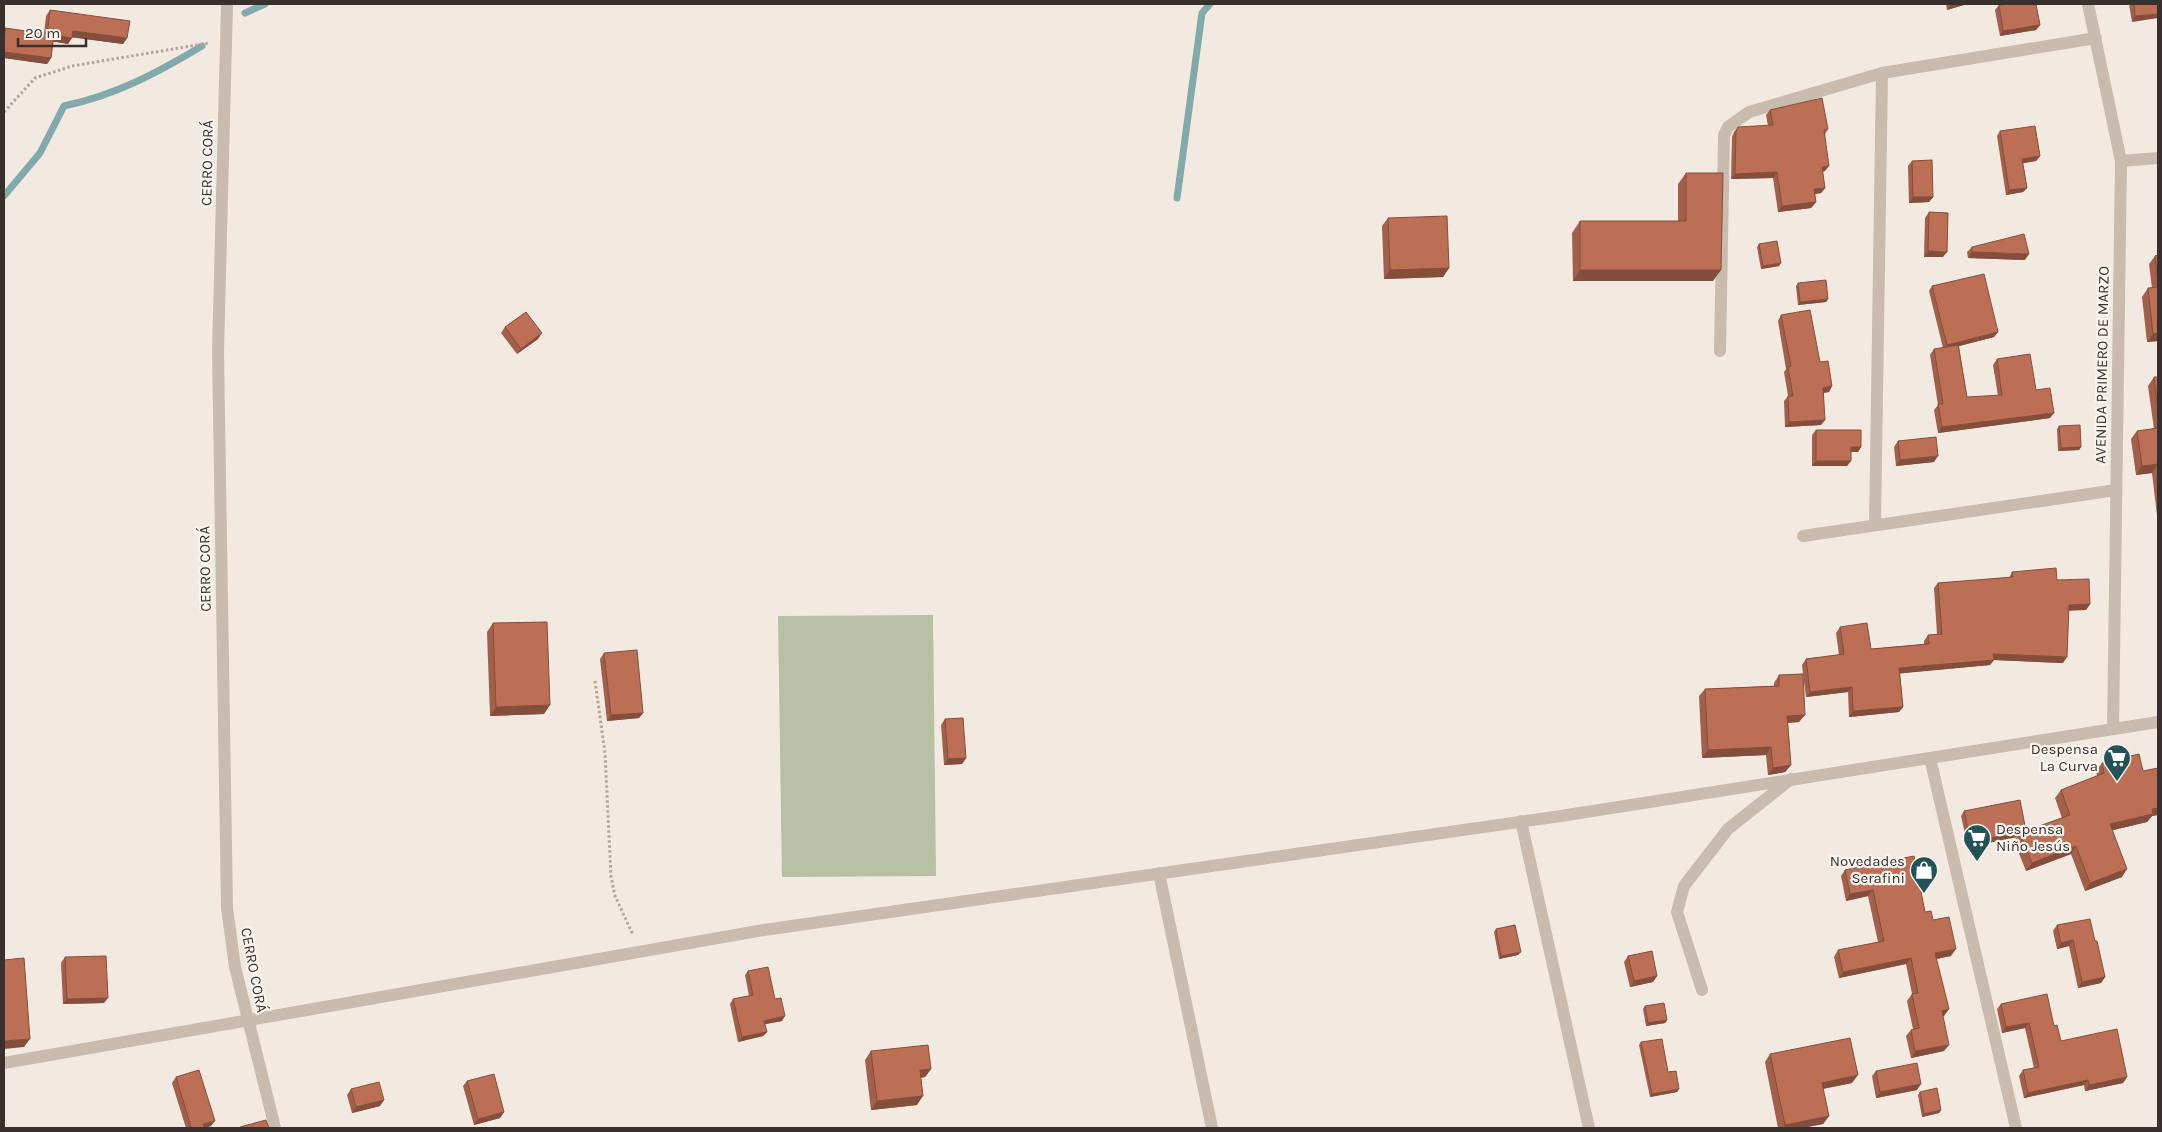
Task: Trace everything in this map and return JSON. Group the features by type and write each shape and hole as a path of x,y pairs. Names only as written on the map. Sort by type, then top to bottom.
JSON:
{"street":[{"name":"CERRO CORÁ","path":"227,4 218,352 227,908 235,967 275,1128"},
{"name":"AVENIDA PRIMERO DE MARZO","path":"2088,4 2121,160 2113,729"},
{"path":"1720,351 1724,134 1728,127 1749,112 1882,73 2096,38"},
{"path":"1875,525 1882,73"},
{"path":"2121,160 2158,158"},
{"path":"1803,536 2116,490"},
{"path":"4,1063 764,930 1521,821 2158,722"},
{"path":"1930,758 2016,1128"},
{"path":"1702,990 1676,912 1684,886 1728,829 1792,779"},
{"path":"1521,821 1589,1128"},
{"path":"1160,873 1212,1128"}],"path":[{"path":"4,112 35,78 72,66 226,40"},
{"path":"595,681 605,753 611,877 618,903 642,951"}],"green space":[{"path":"933,615 936,876 782,877 778,616"}],"building":[{"path":"2036,4 2040,25 2003,31 1999,5"},
{"path":"2134,4 2158,4 2158,14 2135,16"},
{"path":"50,10 130,21 127,38 73,31 72,38 47,34"},
{"path":"5,28 54,35 51,58 4,52"},
{"path":"1822,98 1828,129 1824,130 1829,166 1822,167 1825,188 1814,189 1816,202 1782,206 1777,172 1735,174 1736,131 1738,127 1773,125 1770,110"},
{"path":"2035,126 2040,156 2022,159 2027,188 2009,190 2000,131"},
{"path":"1932,160 1933,197 1913,197 1912,161"},
{"path":"1686,173 1723,173 1721,270 1580,270 1580,221 1686,221"},
{"path":"1929,212 1948,213 1947,252 1928,251"},
{"path":"1447,216 1449,268 1390,270 1388,218"},
{"path":"2024,234 2029,254 1972,252 1972,247"},
{"path":"1777,241 1781,263 1763,266 1759,244"},
{"path":"2158,255 2158,283 2155,256"},
{"path":"1984,274 1998,332 1947,345 1932,286"},
{"path":"1826,280 1828,299 1800,302 1798,283"},
{"path":"2158,287 2158,333 2153,334 2148,288"},
{"path":"1810,310 1820,362 1828,361 1832,386 1823,388 1825,420 1789,422 1788,396 1793,396 1788,367 1791,366 1781,315"},
{"path":"526,312 542,333 521,349 505,327"},
{"path":"1958,345 1967,397 2002,395 1997,359 2030,354 2036,390 2050,388 2054,413 1942,427 1938,404 1943,404 1934,349"},
{"path":"2154,377 2158,377 2158,410"},
{"path":"2080,425 2081,447 2061,448 2059,426"},
{"path":"2158,428 2158,464 2142,466 2137,431"},
{"path":"1816,430 1861,430 1861,447 1851,447 1851,461 1816,461"},
{"path":"1936,437 1938,456 1900,460 1898,441"},
{"path":"2056,568 2057,580 2089,579 2090,604 2069,605 2067,657 1993,654 1994,660 1899,668 1903,707 1853,711 1852,687 1810,692 1806,659 1844,654 1840,627 1867,623 1871,649 1929,644 1928,635 1942,634 1938,583 2013,577 2012,572"},
{"path":"547,622 550,705 496,707 493,623"},
{"path":"637,650 643,713 611,715 604,653"},
{"path":"1803,674 1805,715 1787,716 1791,765 1773,768 1771,747 1708,750 1705,689 1779,686 1779,675"},
{"path":"963,718 966,758 948,759 945,719"},
{"path":"2139,754 2143,771 2158,768 2158,808 2152,809 2153,814 2110,824 2127,869 2090,883 2076,846 2032,863 2020,833 2070,815 2061,790 2104,773 2102,763"},
{"path":"2020,800 2026,831 1971,842 1964,811"},
{"path":"1914,856 1925,912 1931,911 1933,920 1949,917 1956,949 1935,953 1949,1009 1942,1011 1949,1045 1915,1051 1911,1030 1919,1028 1912,994 1918,993 1911,958 1843,972 1838,950 1884,941 1873,890 1850,894 1845,870"},
{"path":"2090,919 2105,977 2082,982 2073,940 2061,943 2057,925"},
{"path":"1515,925 1521,952 1501,956 1496,929"},
{"path":"1652,951 1657,976 1634,981 1628,956"},
{"path":"106,956 108,998 67,999 65,957"},
{"path":"24,958 30,1039 4,1041 4,960"},
{"path":"768,967 775,999 781,998 785,1016 764,1021 767,1032 742,1037 733,999 753,995 748,971"},
{"path":"2047,994 2054,1026 2057,1025 2061,1041 2117,1029 2127,1077 2089,1085 2088,1080 2028,1093 2023,1070 2039,1067 2029,1023 2006,1027 2001,1004"},
{"path":"1664,1003 1667,1020 1648,1023 1645,1006"},
{"path":"1850,1038 1858,1075 1822,1083 1829,1116 1785,1125 1770,1054"},
{"path":"1662,1039 1668,1072 1676,1071 1679,1089 1652,1094 1641,1042"},
{"path":"928,1045 931,1069 920,1070 923,1096 877,1101 871,1051"},
{"path":"1917,1063 1921,1084 1880,1092 1876,1071"},
{"path":"199,1070 215,1121 203,1124 204,1128 188,1128 191,1127 176,1077"},
{"path":"494,1074 504,1112 478,1119 467,1081"},
{"path":"379,1082 384,1100 356,1107 351,1089"},
{"path":"1937,1088 1941,1110 1924,1114 1920,1092"},
{"path":"266,1120 269,1128 240,1128 240,1127"}],"waterway":[{"path":"245,13 265,4"},
{"path":"1177,198 1202,13 1210,4"},
{"path":"4,196 40,153 64,106 101,96 136,82 202,46"}],"place":[{"name":"Despensa La Curva","path":"2117,782"},
{"name":"Despensa Niño Jesús","path":"1977,862"},
{"name":"Novedades Serafini","path":"1924,894"}]}
